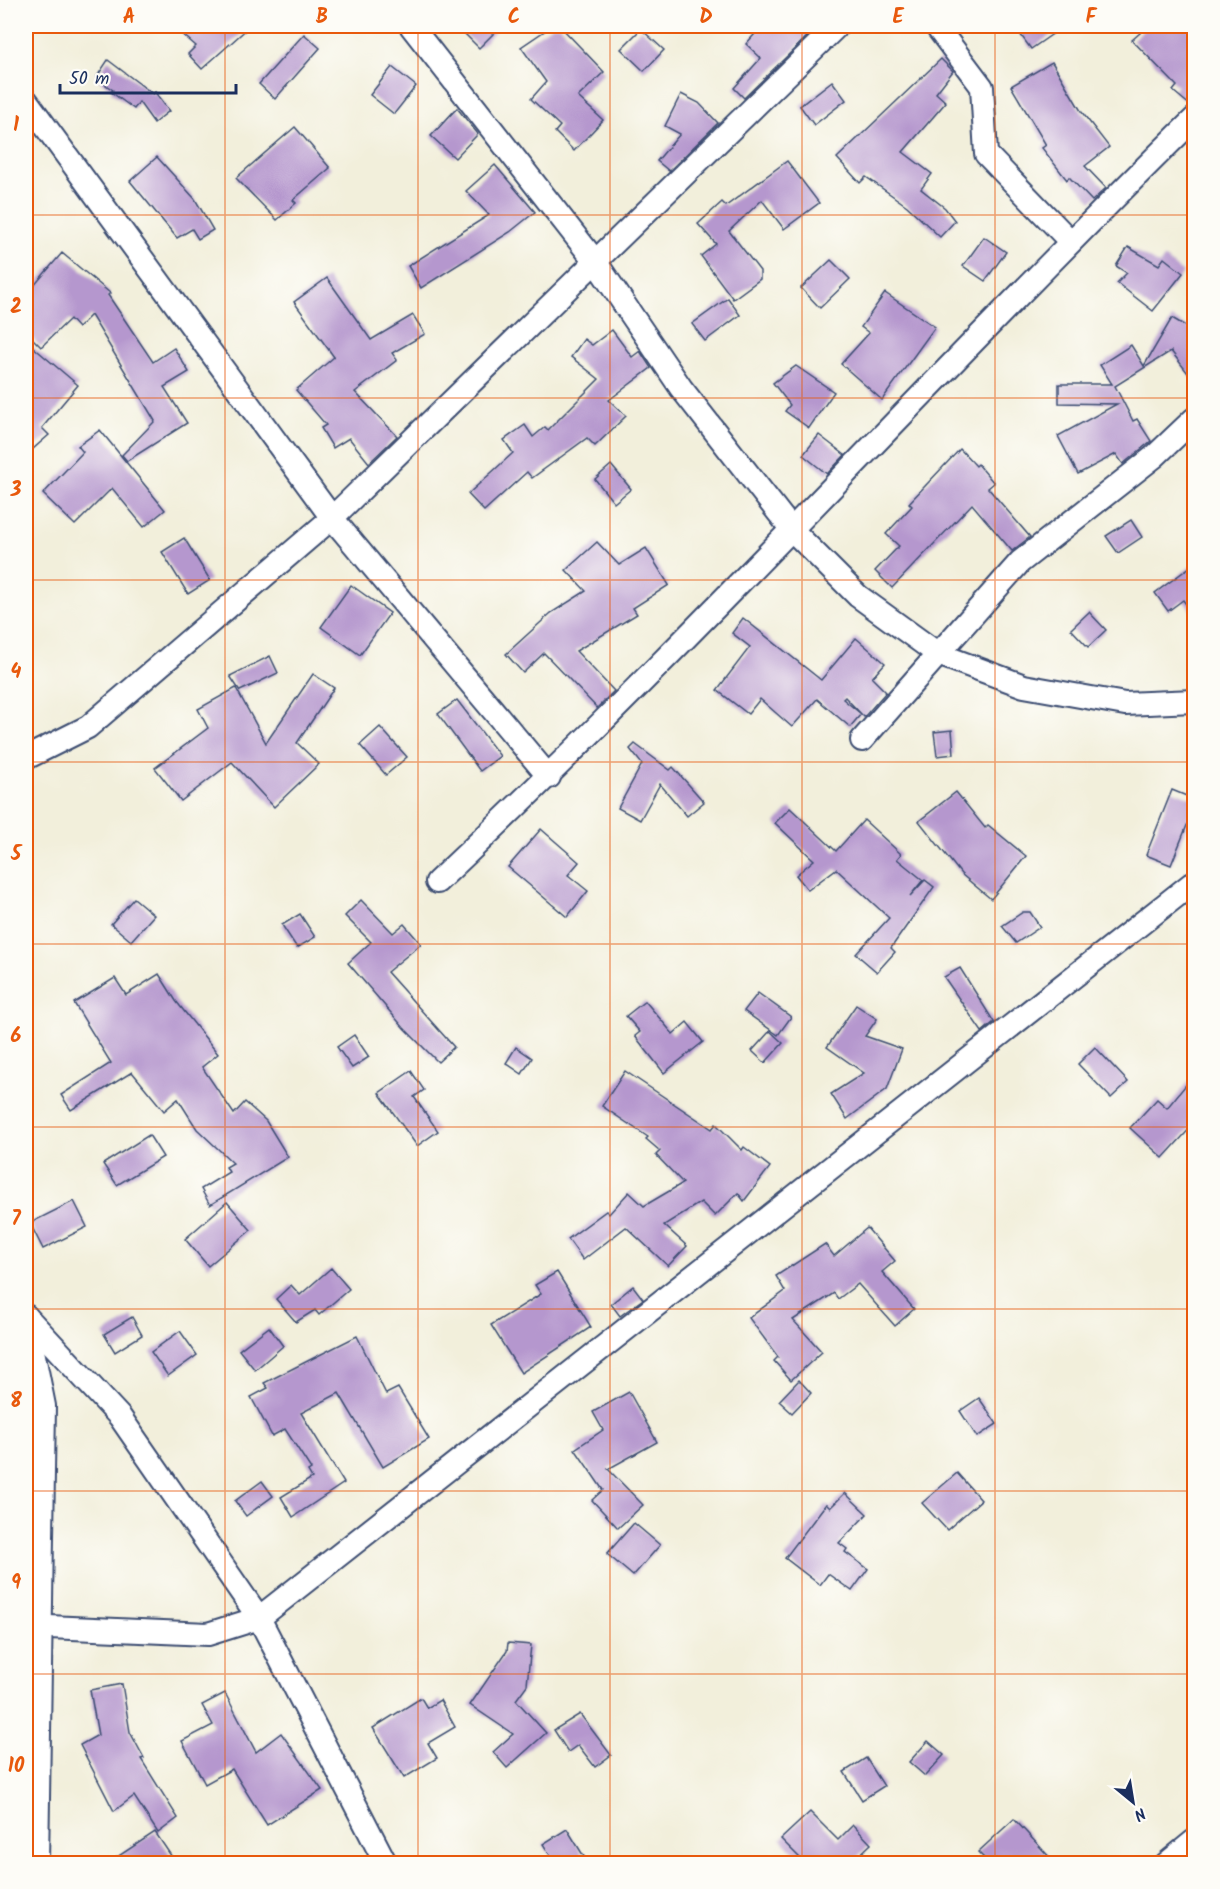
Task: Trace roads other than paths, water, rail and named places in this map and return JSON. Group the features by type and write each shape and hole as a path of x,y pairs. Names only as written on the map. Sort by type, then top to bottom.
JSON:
{"street":[{"path":"411,26 595,261 681,387 792,530 858,596 938,654 1024,686 1125,704 1194,701"},
{"path":"26,758 88,727 332,518 837,26"},
{"path":"936,26 982,87 986,154 1070,241"},
{"path":"26,100 332,518 549,777"},
{"path":"437,882 549,777 792,530 1070,241 1194,119"},
{"path":"862,740 1020,562 1155,456 1194,419"},
{"path":"33,1627 208,1635 259,1618 1194,882"},
{"path":"26,1316 120,1417 259,1618 386,1863"},
{"path":"26,1316 44,1406 33,1627 37,1863"},
{"path":"1166,1863 1194,1841"}]}
